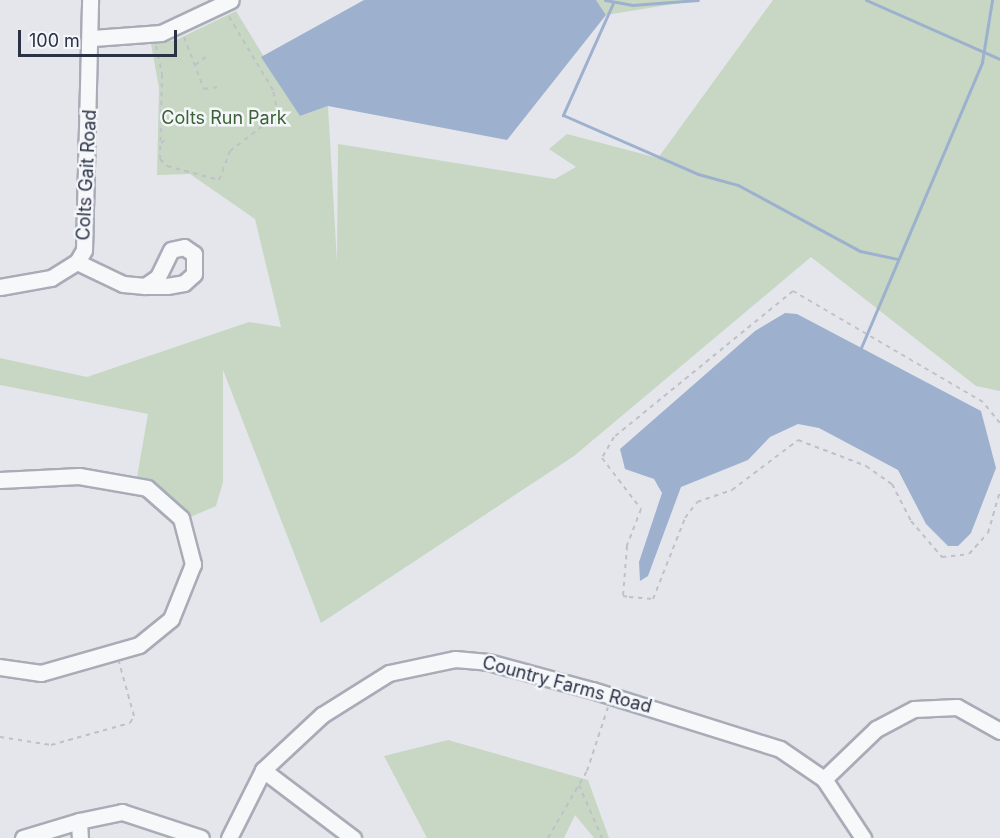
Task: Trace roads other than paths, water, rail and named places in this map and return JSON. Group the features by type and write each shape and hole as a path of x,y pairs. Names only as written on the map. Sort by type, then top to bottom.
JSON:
{"street":[{"name":"Colts Gait Road","path":"0,287 41,282 77,262 85,236 93,38 90,0"},
{"path":"93,38 153,34 180,27 227,3"},
{"path":"77,262 113,281 145,286"},
{"path":"0,480 79,476 134,483 166,500 182,518 193,549 184,594 160,630 117,653 41,674 0,667"},
{"name":"Country Farms Road","path":"229,838 263,770 298,735 361,687 405,667 454,659 505,666 732,731 795,756 824,779 863,838"},
{"path":"824,779 876,729 914,709 957,707 1000,731"},
{"path":"263,770 353,838"},
{"path":"22,838 79,821 122,812 201,838"},
{"path":"79,821 80,838"}],"water":[{"path":"364,0 596,0 606,15 507,140 328,106 300,116 261,57"},
{"path":"785,313 797,314 981,411 996,468 971,533 958,546 948,546 926,524 898,470 819,428 798,424 770,437 748,460 681,487 648,576 640,581 639,562 662,493 654,479 625,469 620,449 755,331"}],"waterway":[{"path":"605,0 632,5 698,0"},
{"path":"866,0 1000,59"},
{"path":"860,350 982,62 992,0"},
{"path":"613,3 563,115 698,174 738,185 860,251 898,259"}],"park label":[{"name":"Colts Run Park","path":"224,118"}]}
